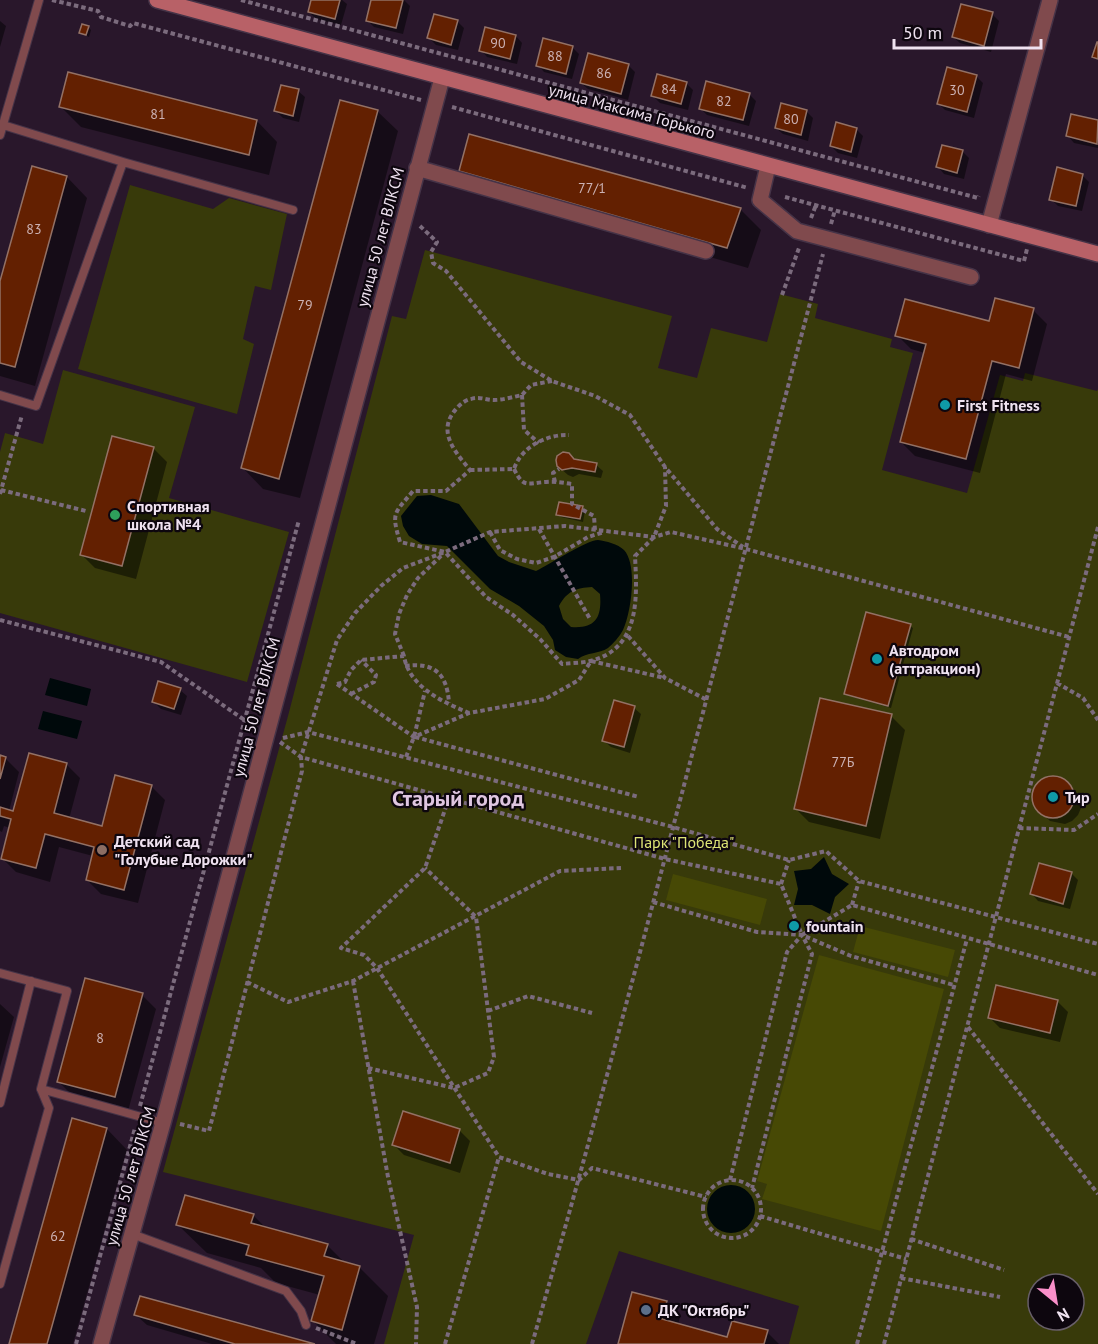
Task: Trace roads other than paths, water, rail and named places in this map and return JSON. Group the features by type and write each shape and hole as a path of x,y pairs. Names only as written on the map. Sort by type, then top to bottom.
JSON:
{"street":[{"name":"улица Максима Горького","path":"157,0 1098,254"},
{"path":"989,225 1050,0"},
{"name":"улица 50 лет ВЛКСМ","path":"102,1344 442,78"},
{"path":"768,166 760,200 798,231 971,277"},
{"path":"417,168 706,251"}],"lane":[{"path":"0,135 39,0"},
{"path":"3,125 293,210"},
{"path":"0,395 36,406 123,162"},
{"path":"0,973 67,991 41,1089 49,1108 2,1269 0,1284"},
{"path":"0,1103 31,981"},
{"path":"41,1089 163,1123"},
{"path":"132,1233 286,1291 301,1311 306,1324"}],"place":[{"name":"First Fitness","path":"945,405"},
{"name":"Спортивная школа №4","path":"115,515"},
{"name":"Автодром (аттракцион)","path":"877,659"},
{"name":"Тир","path":"1053,797"},
{"name":"Детский сад \"Голубые Дорожки\"","path":"102,850"},
{"name":"fountain","path":"794,926"},
{"name":"ДК \"Октябрь\"","path":"646,1310"}],"district":[{"name":"Старый город","path":"458,798"}],"park label":[{"name":"Парк \"Победа\"","path":"684,842"}]}
